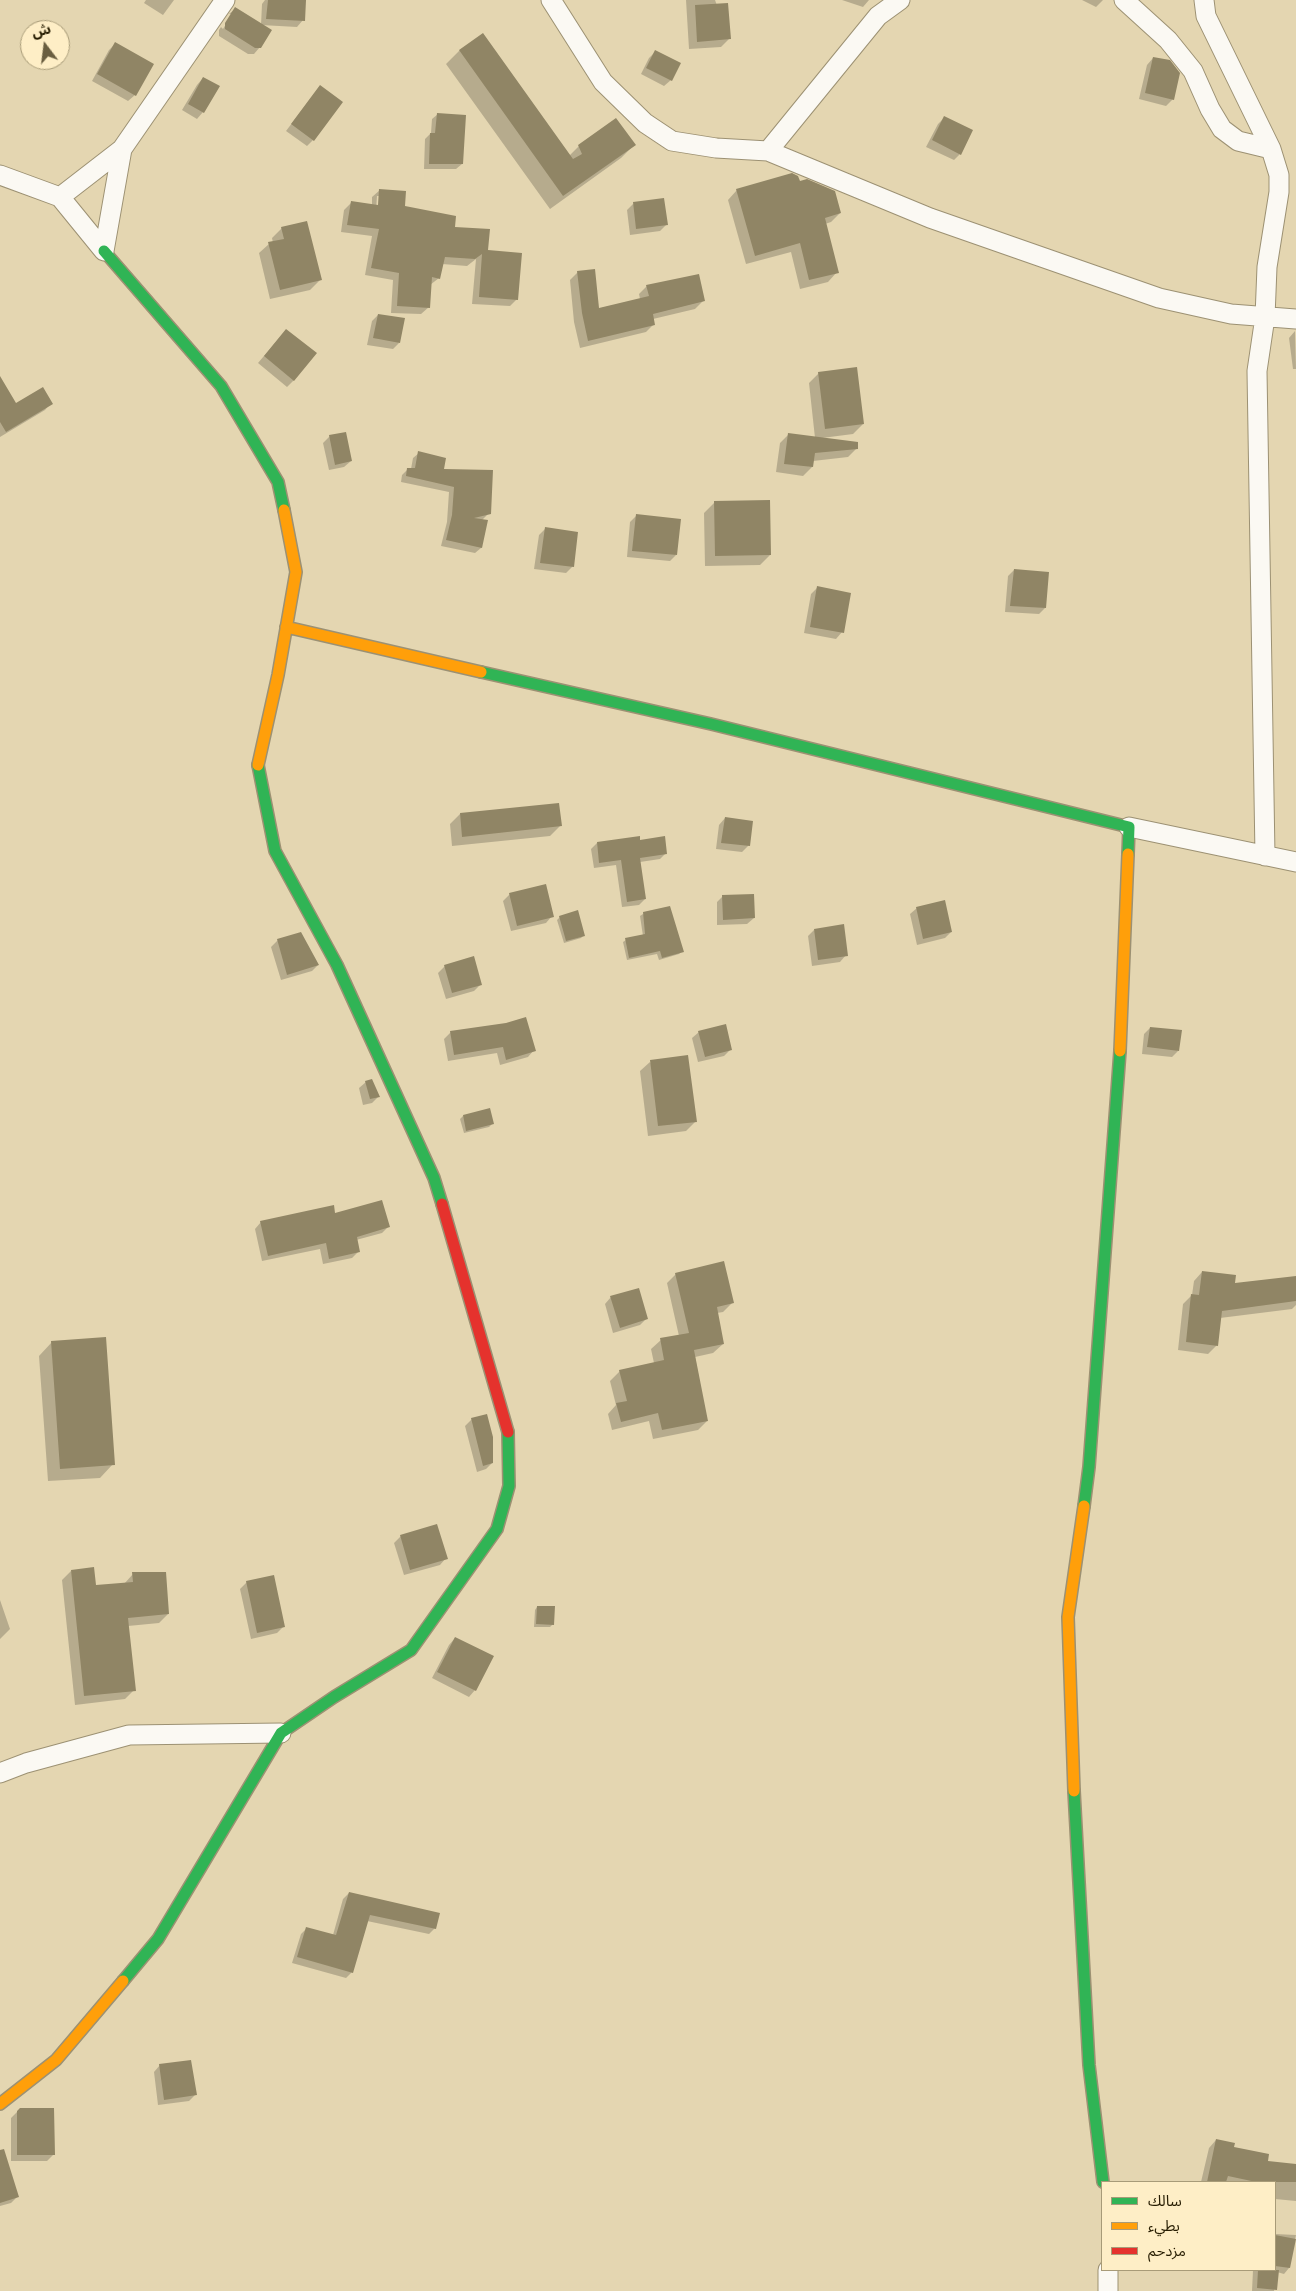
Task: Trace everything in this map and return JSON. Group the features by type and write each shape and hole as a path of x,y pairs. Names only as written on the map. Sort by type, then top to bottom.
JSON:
{"street":[{"path":"60,197 122,149 225,0"},
{"path":"551,0 603,82 645,123 672,141 716,148 768,151 930,218 1160,298 1231,314 1296,319"},
{"path":"768,151 878,16 900,0"},
{"path":"1124,0 1168,40 1193,71 1210,109 1222,129 1238,141 1271,149"},
{"path":"1204,0 1206,16 1271,149 1279,175 1279,192 1267,267 1265,317 1257,370 1265,856"},
{"path":"104,251 122,149"},
{"path":"0,175 60,197 104,251 222,386 278,482 296,572 278,675 257,768 276,851 337,966 434,1178 509,1435 509,1486 496,1529 411,1650 281,1733 158,1939 56,2060 0,2104"},
{"path":"286,627 711,724 1129,826 1296,862"},
{"path":"1103,2181 1088,2056 1070,1734 1068,1617 1089,1467 1120,1053 1129,826"},
{"path":"0,1773 26,1763 129,1736 281,1733"},
{"path":"1108,2271 1108,2291"}],"building":[{"path":"268,0 306,0 305,21 266,19"},
{"path":"728,3 731,39 697,42 695,5"},
{"path":"235,7 272,30 261,48 255,48 225,29 225,23"},
{"path":"483,33 573,159 582,154 578,145 616,118 636,145 563,196 459,50"},
{"path":"115,42 154,64 136,96 97,74"},
{"path":"655,50 681,63 672,81 646,68"},
{"path":"1153,57 1170,60 1180,73 1174,100 1145,93"},
{"path":"203,77 220,86 204,113 188,104"},
{"path":"320,85 343,102 314,141 291,124"},
{"path":"437,113 466,115 463,164 429,164 430,133 435,133"},
{"path":"944,116 973,130 961,155 932,140"},
{"path":"792,173 798,176 800,181 807,179 835,191 841,213 825,218 839,273 809,280 800,243 755,256 736,189"},
{"path":"379,189 406,191 405,206 456,216 455,227 490,229 488,250 522,253 518,300 479,297 482,254 475,259 445,257 440,279 432,277 430,308 397,306 399,273 371,268 379,229 347,225 351,201 378,205"},
{"path":"664,198 668,225 636,229 633,202"},
{"path":"307,221 322,280 280,290 268,242 284,239 281,227"},
{"path":"595,269 599,308 649,296 646,285 699,274 705,301 653,314 655,325 588,341 582,313 577,271"},
{"path":"378,314 405,318 400,343 373,338"},
{"path":"286,329 317,353 294,381 264,356"},
{"path":"857,367 864,424 825,429 818,372"},
{"path":"0,376 16,403 43,387 53,404 6,432 0,422"},
{"path":"346,432 352,461 335,465 329,435"},
{"path":"788,433 858,442 858,449 815,453 813,467 784,464"},
{"path":"418,451 446,458 444,469 493,470 491,514 474,518 488,520 482,548 446,540 452,515 454,487 406,476 407,468 415,468"},
{"path":"770,500 771,555 715,556 714,501"},
{"path":"636,514 681,519 677,555 632,551"},
{"path":"545,527 578,532 574,567 540,563"},
{"path":"1014,569 1049,572 1046,608 1010,606"},
{"path":"817,586 851,593 844,633 810,627"},
{"path":"559,803 562,826 462,837 460,813"},
{"path":"725,817 753,821 750,846 721,843"},
{"path":"640,836 640,840 665,836 667,854 640,858 646,899 627,902 621,860 599,863 597,842"},
{"path":"546,884 554,917 517,926 509,893"},
{"path":"754,894 755,918 723,920 722,895"},
{"path":"945,900 952,932 923,939 916,907"},
{"path":"670,906 684,952 662,958 660,951 629,958 625,938 645,934 643,912"},
{"path":"578,910 585,936 566,941 559,916"},
{"path":"844,924 848,956 818,960 814,929"},
{"path":"301,932 319,965 287,975 277,939"},
{"path":"474,956 482,985 452,993 444,965"},
{"path":"526,1017 536,1051 506,1060 503,1047 454,1055 450,1031 506,1023"},
{"path":"726,1024 732,1050 705,1057 698,1031"},
{"path":"1150,1027 1182,1030 1179,1051 1147,1047"},
{"path":"688,1055 697,1122 658,1126 650,1060"},
{"path":"372,1079 380,1097 370,1099 365,1081"},
{"path":"490,1108 494,1124 466,1131 463,1115"},
{"path":"382,1200 390,1227 357,1237 360,1252 329,1259 326,1243 268,1256 260,1221 334,1205 335,1213"},
{"path":"724,1261 734,1303 717,1307 724,1344 694,1350 708,1421 662,1430 658,1413 621,1422 616,1403 627,1401 619,1370 664,1360 660,1338 689,1333 675,1273"},
{"path":"1202,1271 1236,1275 1235,1283 1296,1276 1296,1301 1222,1311 1218,1346 1186,1342 1191,1294 1199,1295"},
{"path":"639,1288 648,1319 620,1328 610,1296"},
{"path":"106,1337 115,1465 60,1469 51,1341"},
{"path":"487,1414 493,1437 493,1463 483,1466 471,1418"},
{"path":"437,1524 448,1559 410,1570 400,1535"},
{"path":"94,1567 96,1585 133,1582 132,1572 166,1572 169,1614 128,1618 136,1691 84,1696 71,1570"},
{"path":"274,1575 285,1627 257,1633 246,1581"},
{"path":"537,1606 555,1606 554,1625 536,1624"},
{"path":"455,1637 494,1656 476,1691 437,1672"},
{"path":"349,1892 440,1913 436,1929 370,1915 353,1973 297,1957 306,1927 336,1935"},
{"path":"191,2060 197,2095 164,2100 159,2064"},
{"path":"20,2108 54,2108 55,2155 17,2155 17,2111"},
{"path":"1216,2139 1235,2143 1234,2147 1269,2154 1268,2161 1296,2164 1296,2182 1251,2181 1228,2176 1226,2181 1207,2181"},
{"path":"4,2149 19,2197 0,2203 0,2150"},
{"path":"1276,2235 1296,2239 1290,2268 1276,2266"},
{"path":"1279,2270 1277,2290 1257,2288 1258,2271"}],"traffic: fast":[{"path":"104,251 221,386 278,482 284,510"},
{"path":"481,672 711,724 1129,827 1128,854"},
{"path":"258,765 275,851 337,965 434,1178 442,1204"},
{"path":"1084,1506 1089,1467 1120,1051"},
{"path":"123,1981 158,1939 281,1733 334,1697 411,1650 497,1529 509,1486 508,1432"},
{"path":"1074,1791 1089,2065 1103,2181"}],"traffic: slow":[{"path":"258,765 278,675 296,572 284,510"},
{"path":"286,627 481,672"},
{"path":"1120,1051 1128,854"},
{"path":"1074,1791 1068,1617 1084,1506"},
{"path":"0,2104 56,2060 123,1981"}],"traffic: jam":[{"path":"442,1204 508,1432"}]}
